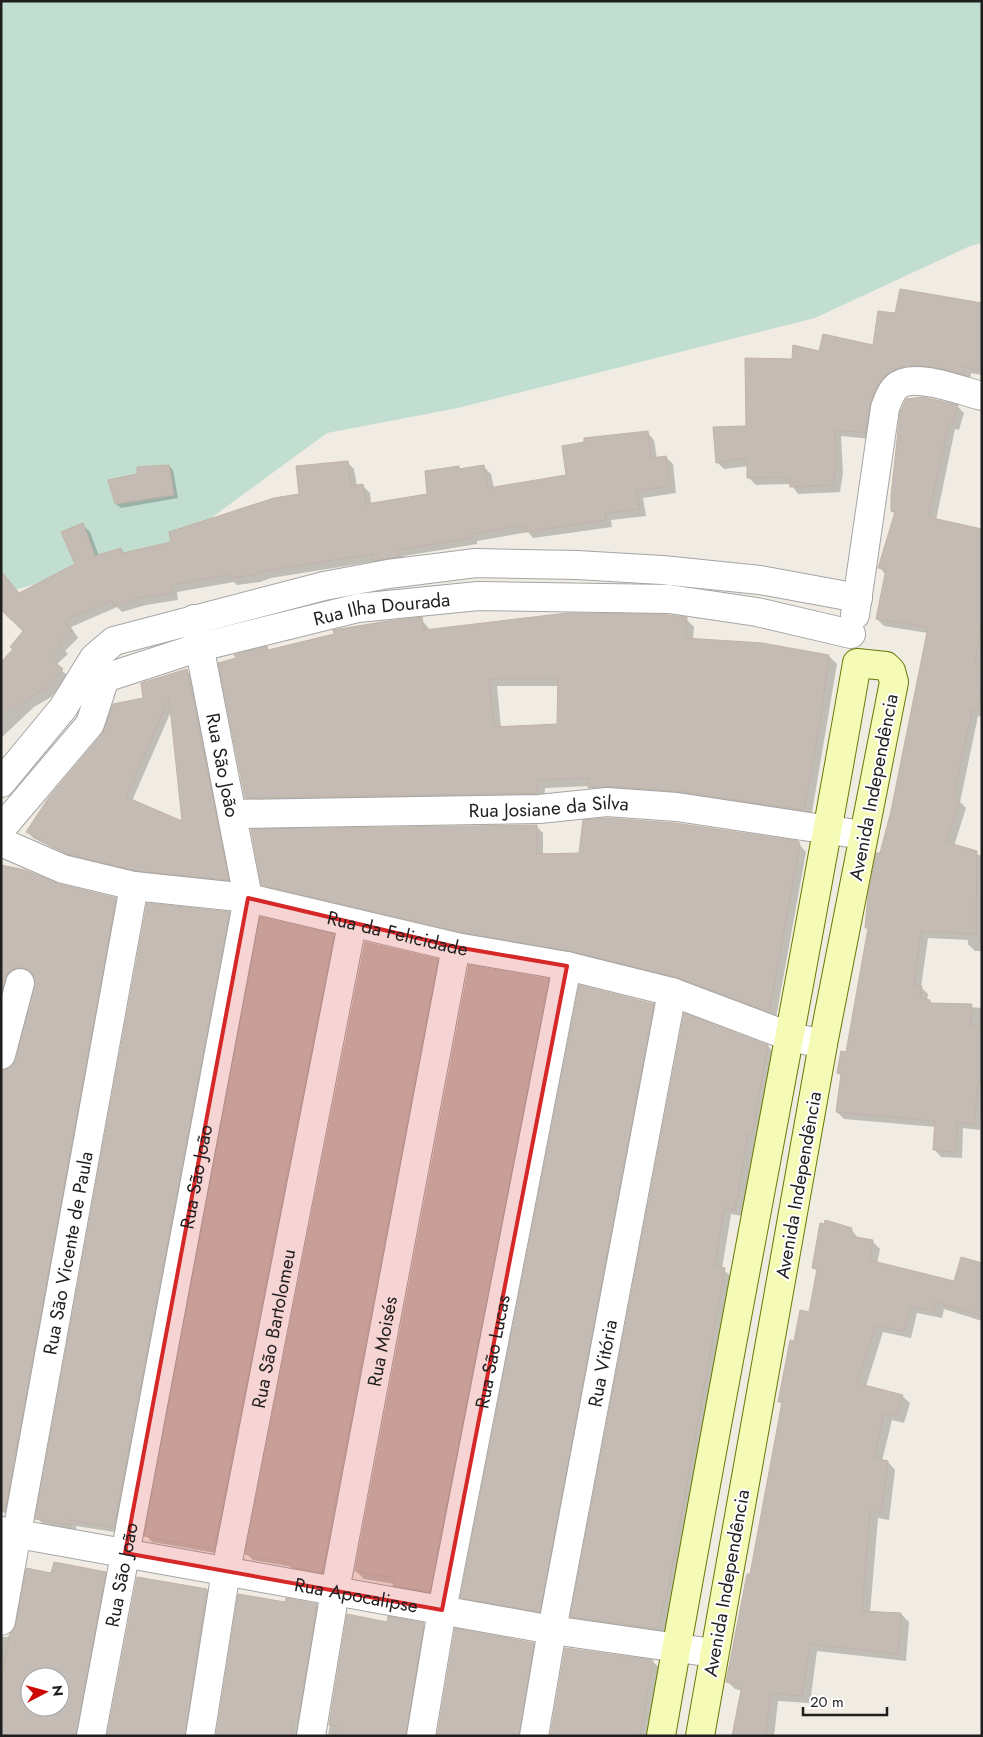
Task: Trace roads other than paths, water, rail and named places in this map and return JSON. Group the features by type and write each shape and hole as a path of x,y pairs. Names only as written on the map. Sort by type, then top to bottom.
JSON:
{"main road":[{"name":"Avenida Independência","path":"661,1736 734,1329 791,1036 857,663 886,666 891,671 894,682 823,1044 713,1653 700,1736"},
{"path":"734,1329 771,1336"}],"street":[{"name":"Avenida Independência","path":"857,663 851,634 858,598 885,408 896,387 912,380 924,381 982,396"},
{"name":"Rua Ilha Dourada","path":"1,783 70,698 94,658 114,641 324,586 388,574 476,563 587,565 760,580 858,598"},
{"path":"476,563 478,596"},
{"path":"757,612 760,580"},
{"name":"Rua Ilha Dourada","path":"1,829 90,724 105,678 200,647 358,608 478,596 669,599 757,612 851,634"},
{"name":"Rua São João","path":"91,1736 248,898 194,619"},
{"path":"70,698 90,724"},
{"name":"Rua Josiane da Silva","path":"233,814 539,809 606,802 677,807 828,828 863,835"},
{"name":"Rua da Felicidade","path":"1,842 63,869 134,886 248,898 456,947 567,966 672,992 791,1036 823,1044"},
{"name":"Rua São Vicente de Paula","path":"1,1620 10,1532 134,886"},
{"name":"Rua São Bartolomeu","path":"200,1736 226,1571 352,924"},
{"name":"Rua Moisés","path":"311,1736 335,1591 456,947"},
{"name":"Rua São Lucas","path":"420,1736 442,1610 567,966"},
{"path":"1,1055 20,983"},
{"name":"Rua Vitória","path":"534,1736 552,1630 672,992"},
{"name":"Rua Apocalipse","path":"10,1532 552,1630 713,1653"}]}
